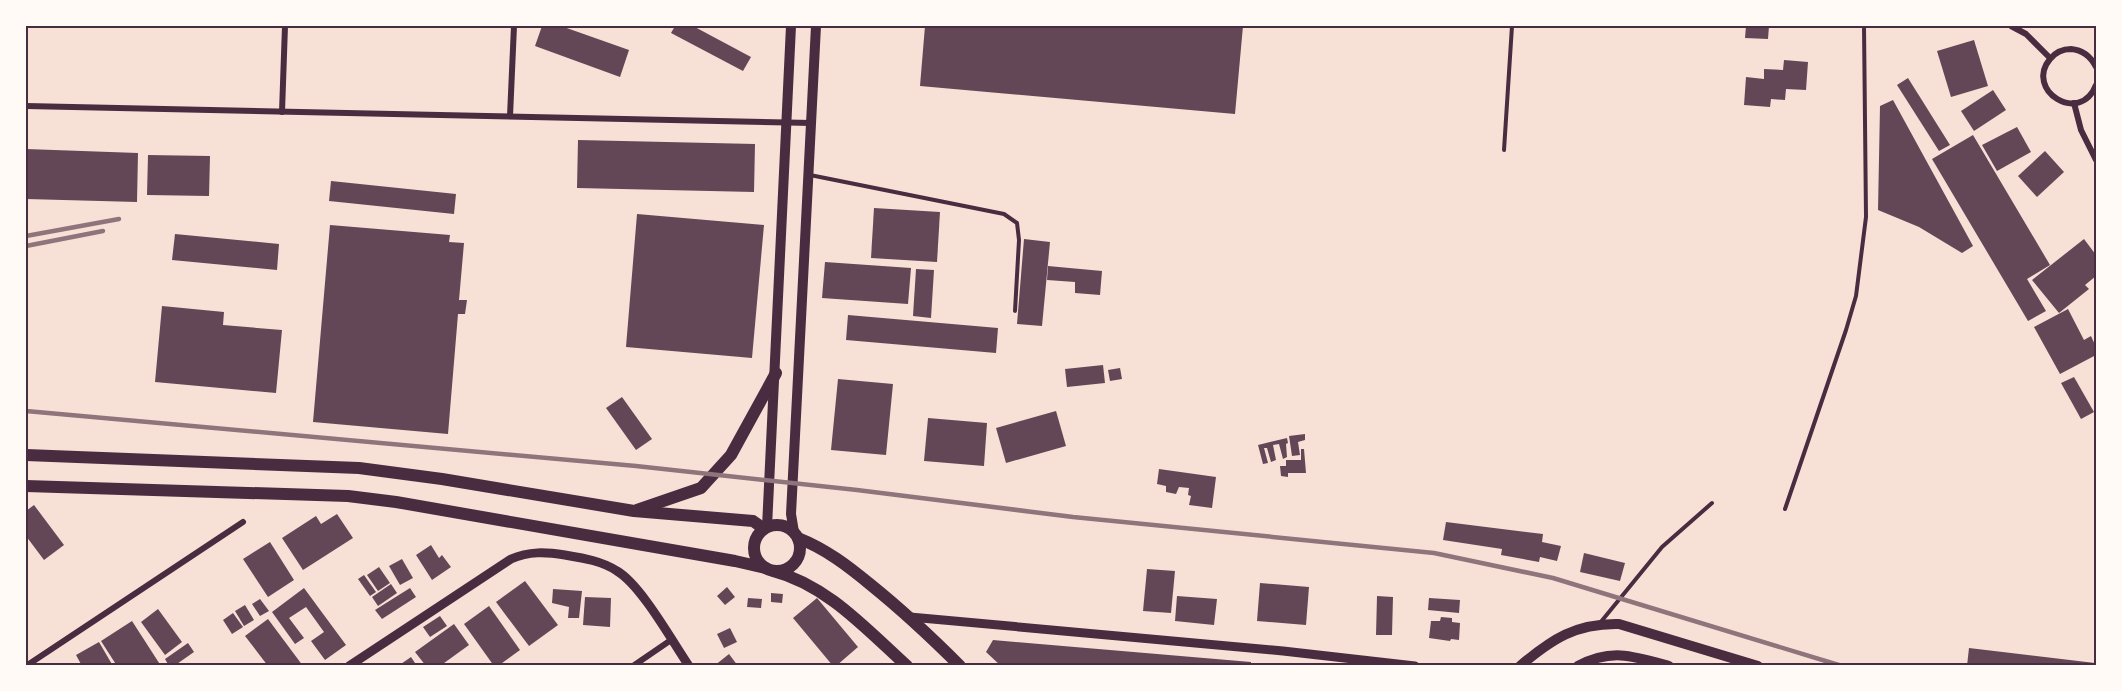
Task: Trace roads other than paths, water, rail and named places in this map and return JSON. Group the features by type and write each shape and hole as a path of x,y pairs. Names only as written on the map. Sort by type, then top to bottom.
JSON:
{"highway":[{"path":"634,511 701,488 731,455 776,373"},
{"path":"26,455 359,468 442,479 634,511 753,521 766,528"},
{"path":"26,486 348,496 396,502 735,561 794,577 819,591 907,666"},
{"path":"796,535 800,545 797,559 787,569 769,569 760,564 754,551 757,537 766,528 781,525 843,562 910,617 960,666"}],"main road":[{"path":"766,528 776,373 791,26"},
{"path":"796,535 791,514 816,26"},
{"path":"1520,666 1557,638 1581,627 1600,624 1619,624 1758,666"},
{"path":"1578,666 1598,657 1618,654 1669,666"}],"street":[{"path":"282,112 285,26"},
{"path":"510,116 514,26"},
{"path":"2011,26 2026,34 2050,58"},
{"path":"2096,63 2088,55 2073,49 2064,50 2050,58 2044,73 2047,89 2058,100 2074,103 2087,98 2097,85"},
{"path":"2074,103 2081,130 2097,160"},
{"path":"26,106 812,123"},
{"path":"26,666 243,522"},
{"path":"349,666 511,559 522,554 547,553 597,562 616,570 631,581 689,666"},
{"path":"910,617 1283,651 1415,666"},
{"path":"633,666 671,640"}],"lane":[{"path":"1504,150 1512,26"},
{"path":"1785,509 1856,296 1866,217 1864,26"},
{"path":"809,175 1004,214 1017,223 1019,240 1015,311"},
{"path":"1600,624 1662,547 1712,503"}],"railway":[{"path":"26,236 119,219"},
{"path":"26,246 103,231"},
{"path":"26,411 636,466 1073,517 1434,553 1553,578 1842,666"}]}
